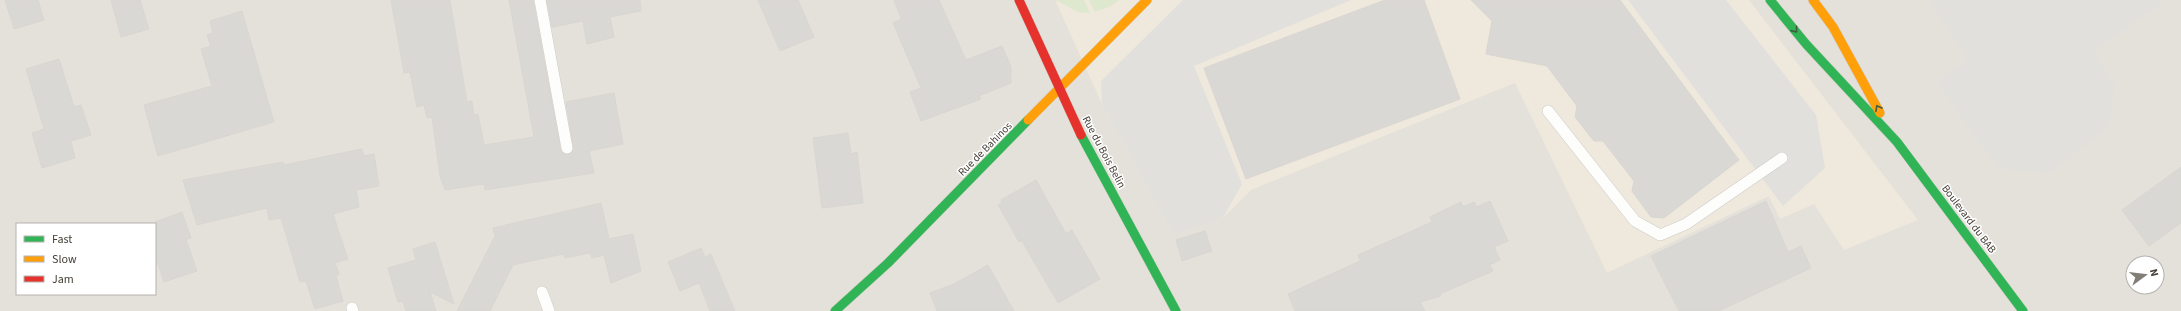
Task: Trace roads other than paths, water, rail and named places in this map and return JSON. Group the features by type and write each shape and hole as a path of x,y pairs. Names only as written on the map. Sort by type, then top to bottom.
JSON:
{"street":[{"name":"Rue du Bois Belin","path":"1019,0 1078,130 1176,311"},
{"name":"Rue de Bahinos","path":"836,311 888,263 1060,91 1147,0"},
{"name":"Boulevard du BAB","path":"1770,0 1806,44 1896,142 2023,311"},
{"name":"Boulevard du BAB","path":"1813,0 1833,27 1896,142"},
{"path":"2008,291 2016,311"}],"lane":[{"path":"540,0 567,148"},
{"path":"1548,111 1635,221 1660,235 1686,224 1782,158"},
{"path":"542,292 549,311"}]}
